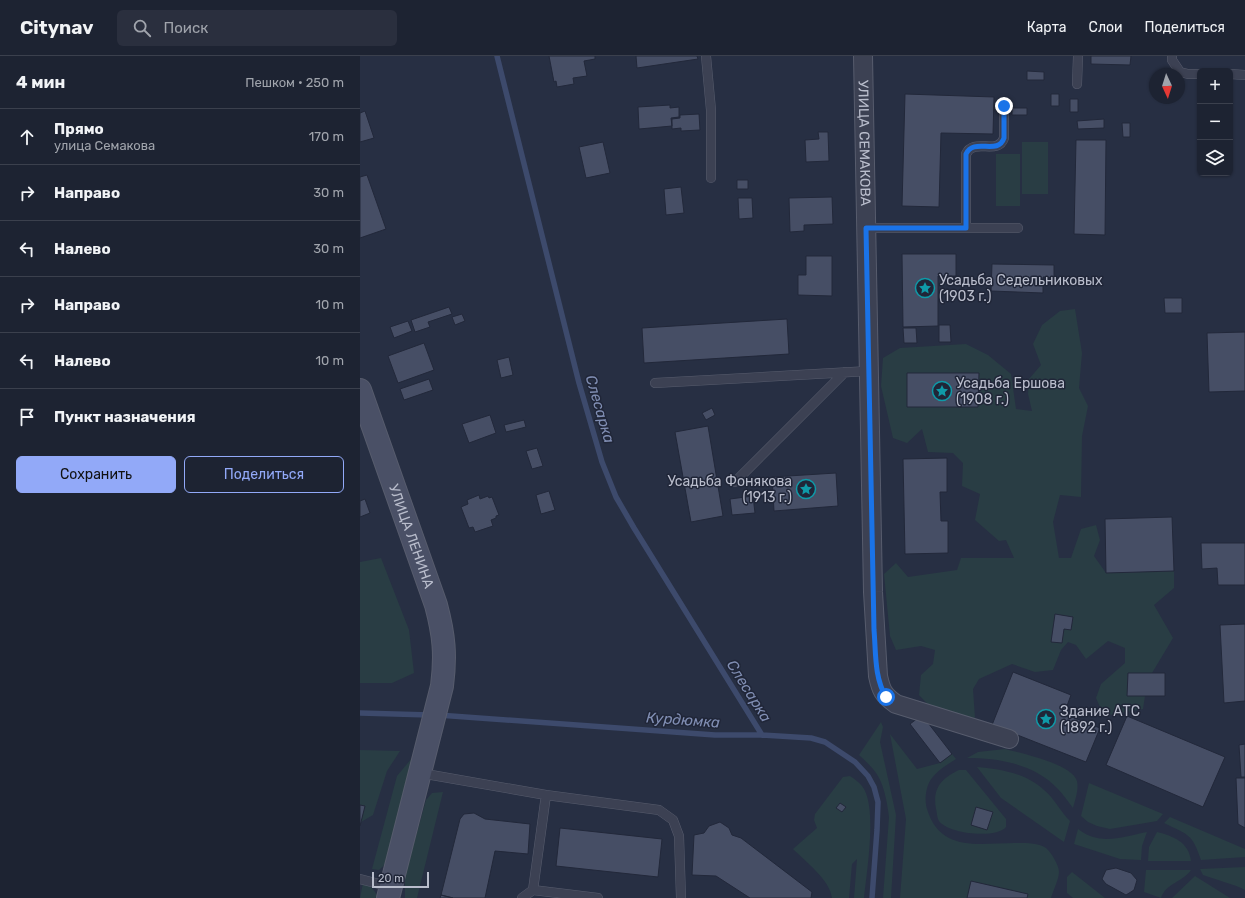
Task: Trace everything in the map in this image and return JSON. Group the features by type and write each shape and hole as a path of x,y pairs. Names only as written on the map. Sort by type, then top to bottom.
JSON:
{"main road":[{"name":"УЛИЦА ЛЕНИНА","path":"360,390 436,605 442,627 444,648 442,686 420,773"},
{"path":"389,892 420,773"}],"street":[{"name":"УЛИЦА СЕМАКОВА","path":"863,56 874,622 878,676 881,689 886,697 896,704 1009,739"}],"lane":[{"path":"706,56 711,110 711,178"},
{"path":"1077,84 1078,56"},
{"path":"1172,56 1172,60 1180,72 1197,74"},
{"path":"1233,74 1245,75"},
{"path":"966,228 966,154 972,147 991,147 1002,142 1004,138 1004,106"},
{"path":"866,228 1018,228"},
{"path":"655,384 869,371"},
{"path":"735,482 845,372"},
{"path":"420,773 546,795 659,810 673,820 679,836 682,898"},
{"path":"533,890 546,795"},
{"path":"360,879 389,892"},
{"path":"522,898 533,890 598,898"}],"shaded area":[{"path":"1022,142 1048,142 1048,194 1022,194"},
{"path":"996,154 1020,154 1020,206 996,206"},
{"path":"1075,309 1082,353 1079,388 1088,406 1082,436 1081,497 1060,495 1053,522 1059,558 1071,558 1081,529 1096,525 1100,540 1094,556 1106,573 1174,571 1174,588 1154,605 1173,638 1152,673 1128,673 1127,695 1145,696 1143,709 1104,716 1096,698 1101,684 1125,663 1125,648 1108,641 1086,659 1076,645 1068,642 1061,650 1053,670 1035,672 1012,664 979,679 973,689 975,718 934,711 919,695 921,675 933,664 935,650 921,646 896,650 890,636 884,574 896,563 908,577 957,570 961,558 1014,558 1006,540 999,541 975,520 980,494 962,486 963,463 953,453 928,452 922,429 907,443 893,438 881,386 883,358 900,348 966,344 988,355 1011,374 1016,409 1032,411 1028,394 1029,379 1041,365 1033,344 1042,325 1060,311","holes":["907,373 979,373 978,407 907,407","1055,614 1073,617 1071,630 1064,629 1062,643 1051,642"]},
{"path":"381,558 409,630 414,673 392,683 360,683 360,562"},
{"path":"881,722 883,727 880,742 896,815 891,898 883,898 889,817 886,798 877,774 859,755"},
{"path":"890,734 917,769 940,763 952,754 956,759 934,775 928,785 926,793 927,809 933,824 942,834 953,840 965,843 1029,843 1046,848 1058,866 1059,872 1051,898 1027,898 1027,894 971,881 967,898 900,898 906,819"},
{"path":"1005,749 1056,764 1066,769 1073,775 1077,781 1078,788 1073,808 1049,780 1028,768 1004,761 967,758 978,752"},
{"path":"360,750 400,751 387,771 373,815 361,822 365,806 360,805"},
{"path":"412,758 410,775 389,861 379,870 372,869 397,776"},
{"path":"977,767 995,769 1021,776 1037,784 1044,790 1070,821 1064,842 1001,798"},
{"path":"959,770 966,770 1006,819 1006,827 1001,831 983,834 962,832 952,829 939,821 935,802 937,790 943,780","holes":["976,807 992,812 987,830 971,825"]},
{"path":"850,776 859,782 864,789 870,814 869,858 864,898 854,898 857,859 852,864 849,898 832,898 827,885 822,878 811,865 793,849 817,828 814,820 815,814 843,777"},
{"path":"1089,783 1163,814 1157,821 1110,829 1097,826 1088,822 1081,816"},
{"path":"443,792 417,898 405,898 405,876 426,800 432,793"},
{"path":"1170,817 1245,849 1245,857 1201,860 1195,845 1188,836 1164,823"},
{"path":"1078,829 1086,834 1103,839 1120,838 1147,832 1142,846 1141,860 1120,859 1074,844"},
{"path":"1157,832 1174,838 1184,845 1190,854 1191,861 1148,861 1149,847"},
{"path":"1245,867 1245,890 1203,875 1200,869"},
{"path":"1146,870 1191,870 1188,874 1167,889 1161,898 1144,892"},
{"path":"1072,872 1105,898 1073,898 1067,893 1067,877"},
{"path":"1195,876 1230,898 1172,898"},
{"path":"363,883 368,885 376,893 378,898 360,898"}],"building":[{"path":"549,56 595,56 595,59 584,61 587,76 573,78 574,84 557,87 556,81 554,82"},
{"path":"636,56 697,56 698,59 637,68"},
{"path":"1091,56 1131,56 1130,65 1091,64"},
{"path":"1027,71 1044,72 1044,80 1027,80"},
{"path":"905,94 994,97 993,134 941,133 939,207 902,206"},
{"path":"1051,94 1059,94 1059,106 1051,106"},
{"path":"1070,99 1078,99 1078,112 1070,112"},
{"path":"670,105 670,108 679,107 679,117 671,118 672,126 639,129 638,107"},
{"path":"1012,108 1027,108 1027,115 1012,115"},
{"path":"365,111 374,138 360,142 360,113"},
{"path":"699,114 700,130 681,131 681,128 672,129 672,119 680,118 680,115"},
{"path":"1104,119 1104,128 1078,129 1077,121"},
{"path":"1122,123 1130,123 1130,137 1123,137"},
{"path":"818,132 828,132 829,161 806,162 805,140 819,139"},
{"path":"1076,140 1106,140 1105,235 1074,234"},
{"path":"603,142 610,173 586,178 579,147"},
{"path":"367,175 386,229 360,238 360,177"},
{"path":"737,180 748,180 748,189 737,189"},
{"path":"681,187 684,213 666,215 664,189"},
{"path":"832,197 833,224 804,225 804,231 790,232 789,198"},
{"path":"738,198 752,198 753,218 739,219"},
{"path":"902,254 956,254 956,276 938,276 938,326 903,327"},
{"path":"806,256 832,256 832,296 798,295 798,275 806,275"},
{"path":"992,264 1054,265 1054,278 1043,277 1043,293 991,291"},
{"path":"1164,298 1182,298 1182,313 1165,313"},
{"path":"449,307 452,314 428,322 430,327 415,332 411,320"},
{"path":"462,314 465,321 455,325 452,317"},
{"path":"787,319 789,354 644,363 642,328"},
{"path":"408,321 412,331 394,338 390,327"},
{"path":"939,325 950,325 951,342 939,342"},
{"path":"903,328 916,328 917,343 904,343"},
{"path":"1245,332 1245,391 1209,392 1207,333"},
{"path":"424,343 434,370 398,383 388,356"},
{"path":"509,357 513,375 501,378 497,360"},
{"path":"907,373 979,373 978,407 907,407"},
{"path":"429,379 433,390 404,400 400,389"},
{"path":"712,408 715,415 706,420 702,413"},
{"path":"490,415 496,433 469,443 462,424"},
{"path":"524,420 526,427 506,432 504,425"},
{"path":"708,426 723,516 691,522 675,432"},
{"path":"537,448 543,466 532,469 526,451"},
{"path":"947,458 947,492 940,492 941,521 948,521 948,553 905,554 903,459"},
{"path":"836,473 838,506 774,511 772,477"},
{"path":"549,491 555,510 541,514 536,495"},
{"path":"479,495 480,499 488,496 489,498 492,497 499,515 491,520 493,526 475,532 473,527 469,528 461,507 468,504 467,500"},
{"path":"753,496 755,513 732,515 730,499"},
{"path":"365,499 370,513 360,517 360,501"},
{"path":"1172,517 1174,571 1106,573 1105,519"},
{"path":"1201,543 1245,543 1245,585 1218,585 1217,568 1202,569"},
{"path":"1055,614 1073,617 1071,630 1064,629 1062,643 1051,642"},
{"path":"1245,624 1245,701 1224,703 1220,625"},
{"path":"1013,672 1071,695 1064,714 1100,728 1086,762 992,725"},
{"path":"1128,673 1165,673 1165,696 1127,696"},
{"path":"922,715 952,754 940,763 910,724"},
{"path":"1127,716 1225,757 1203,807 1106,765"},
{"path":"1245,744 1245,777 1241,777 1239,745"},
{"path":"1236,778 1245,778 1245,828 1238,824"},
{"path":"840,803 846,807 842,812 836,808"},
{"path":"360,805 365,806 360,826"},
{"path":"976,807 993,812 987,830 971,825"},
{"path":"474,813 485,819 530,824 528,854 495,851 485,898 453,898 441,895 460,819 464,814"},
{"path":"720,822 729,828 732,835 741,838 812,892 811,898 750,898 716,876 692,875 694,835 704,833 709,826"},
{"path":"560,828 662,839 658,877 556,866"},
{"path":"1116,868 1131,873 1137,880 1134,890 1126,895 1106,884 1102,879 1106,870"},
{"path":"971,881 1028,894 1027,898 967,898"},
{"path":"441,895 453,898 440,898"}],"waterway":[{"name":"Слесарка","path":"497,56 579,383 602,462 616,497 634,528 762,735"},
{"name":"Курдюмка","path":"360,713 430,715"},
{"name":"Курдюмка","path":"438,715 715,735 762,735 811,738 825,742 855,762 868,776 874,787 878,802 872,898"}],"place":[{"name":"Усадьба Седельниковых (1903 г.)","path":"925,288"},
{"name":"Усадьба Ершова (1908 г.)","path":"942,391"},
{"name":"Усадьба Фонякова (1913 г.)","path":"806,489"},
{"name":"Здание АТС (1892 г.)","path":"1046,719"}],"route":[{"path":"886,697 881,689 878,676 874,630 866,228 966,228 966,154 972,147 991,147 1002,142 1004,138 1004,106"}]}
